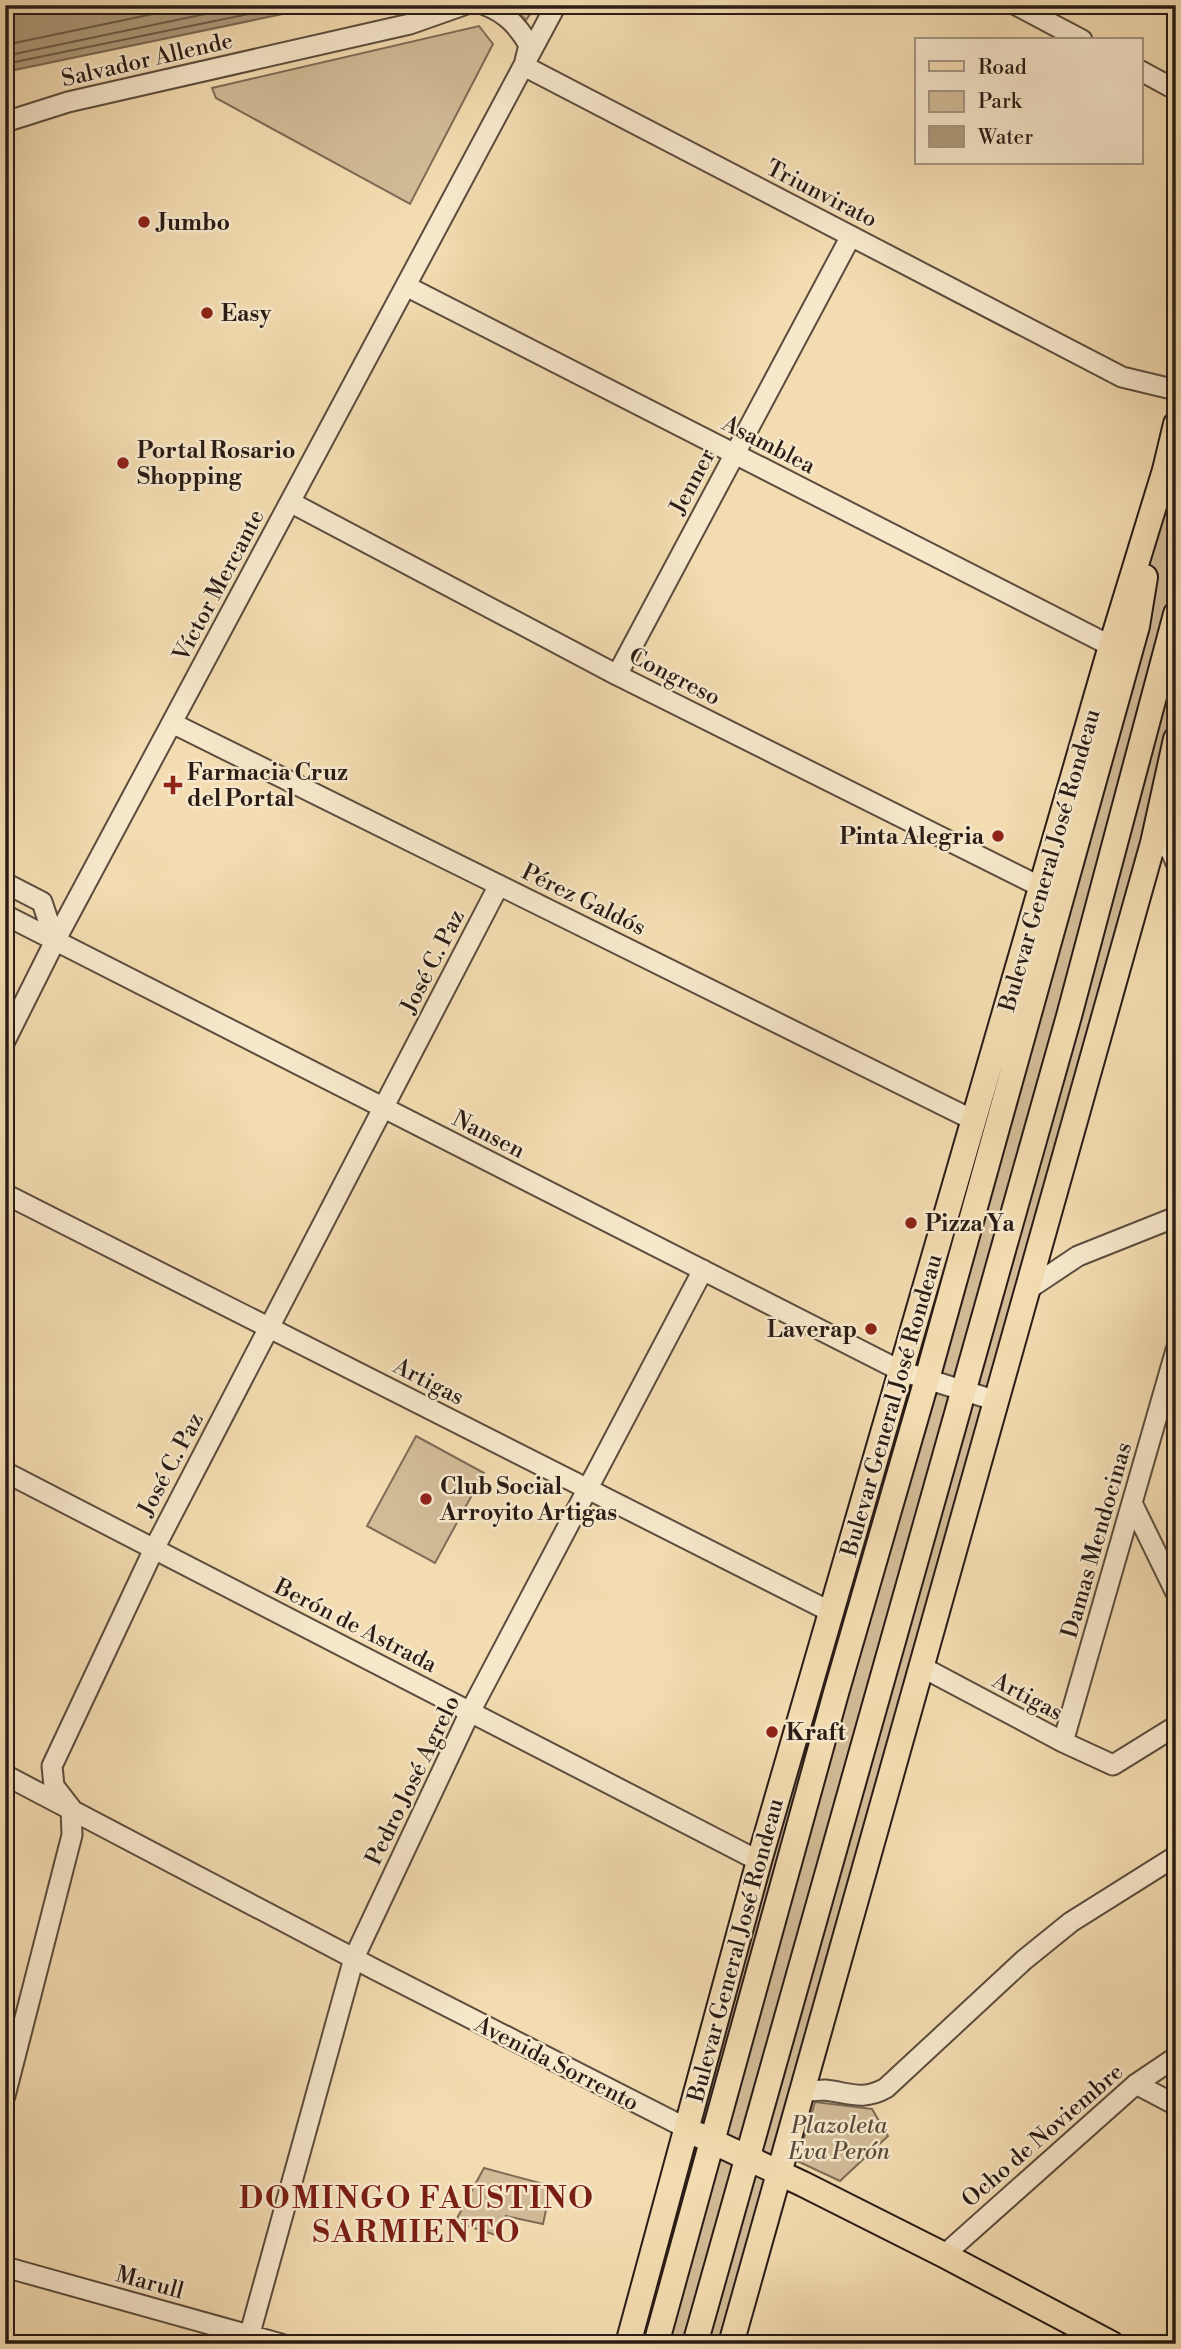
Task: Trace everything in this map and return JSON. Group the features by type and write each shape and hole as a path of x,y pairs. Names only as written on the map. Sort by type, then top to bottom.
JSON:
{"main road":[{"name":"Bulevar General José Rondeau","path":"628,2344 759,1861 1176,424"},
{"name":"Bulevar General José Rondeau","path":"656,2344 836,1693 927,1379 1137,626 1164,470"},
{"path":"695,2344 965,1391 1176,614"},
{"path":"731,2344 1126,941 1153,843 1176,739"},
{"path":"1069,1016 1126,941"},
{"path":"960,1167 1011,1072"},
{"path":"782,1781 836,1693"},
{"name":"Avenida Sorrento","path":"685,2128 944,2255 1111,2343"}],"street":[{"name":"Salvador Allende","path":"5,122 68,102 410,24 464,5"},
{"path":"485,5 499,10 519,28 529,45 524,66"},
{"name":"Víctor Mercante","path":"5,1041 55,941 556,5"},
{"path":"1016,5 1078,38"},
{"name":"Triunvirato","path":"524,66 1122,377 1176,390"},
{"path":"1142,72 1176,90"},
{"name":"Jenner","path":"617,675 851,236"},
{"name":"Asamblea","path":"406,286 1111,646"},
{"name":"Congreso","path":"290,502 617,675 1041,887"},
{"name":"Pérez Galdós","path":"172,723 973,1120"},
{"path":"1153,843 1170,849 1176,863"},
{"path":"5,883 42,902 55,941"},
{"name":"José C. Paz","path":"71,1808 54,1786 52,1766 154,1549 499,885"},
{"name":"Nansen","path":"5,915 901,1371 997,1401"},
{"name":"Artigas","path":"5,1194 831,1612"},
{"path":"1021,1315 1030,1288 1078,1256 1176,1217"},
{"name":"Pedro José Agrelo","path":"248,2339 354,1958 470,1712 703,1270"},
{"name":"Damas Mendocinas","path":"1063,1742 1176,1350"},
{"name":"Berón de Astrada","path":"5,1472 759,1861"},
{"path":"1132,1503 1176,1593"},
{"name":"Artigas","path":"922,1667 1063,1742 1113,1765 1176,1726"},
{"name":"Avenida Sorrento","path":"5,1775 685,2128"},
{"path":"5,2095 72,1835 71,1808"},
{"path":"803,2092 822,2090 854,2096 873,2096 886,2088 1024,1960 1070,1922 1176,1856"},
{"name":"Ocho de Noviembre","path":"944,2255 1136,2084 1176,2057"},
{"path":"1136,2084 1176,2105"},
{"name":"Marull","path":"5,2267 248,2339 281,2344"}],"green space":[{"path":"509,5 537,5 526,20"},
{"path":"479,26 493,44 410,204 216,98 212,88"},
{"path":"1176,424 1176,739 731,2344 628,2344"},
{"name":"Club Social Arroyito Artigas","path":"416,1436 484,1473 435,1563 367,1526"},
{"name":"Plazoleta Eva Perón","path":"815,2102 872,2109 888,2136 840,2181 797,2161"},
{"path":"484,2168 551,2186 543,2224 506,2216 499,2236 455,2222"}],"water":[{"path":"5,5 326,5 5,72"}],"place":[{"name":"Jumbo","path":"144,222"},
{"name":"Easy","path":"207,313"},
{"name":"Portal Rosario Shopping","path":"123,463"},
{"name":"Farmacia Cruz del Portal","path":"173,785"},
{"name":"Pinta Alegria","path":"998,836"},
{"name":"Pizza Ya","path":"911,1223"},
{"name":"Laverap","path":"871,1329"},
{"name":"Club Social Arroyito Artigas","path":"426,1499"},
{"name":"Kraft","path":"772,1732"}],"district":[{"name":"DOMINGO FAUSTINO SARMIENTO","path":"417,2215"}]}
